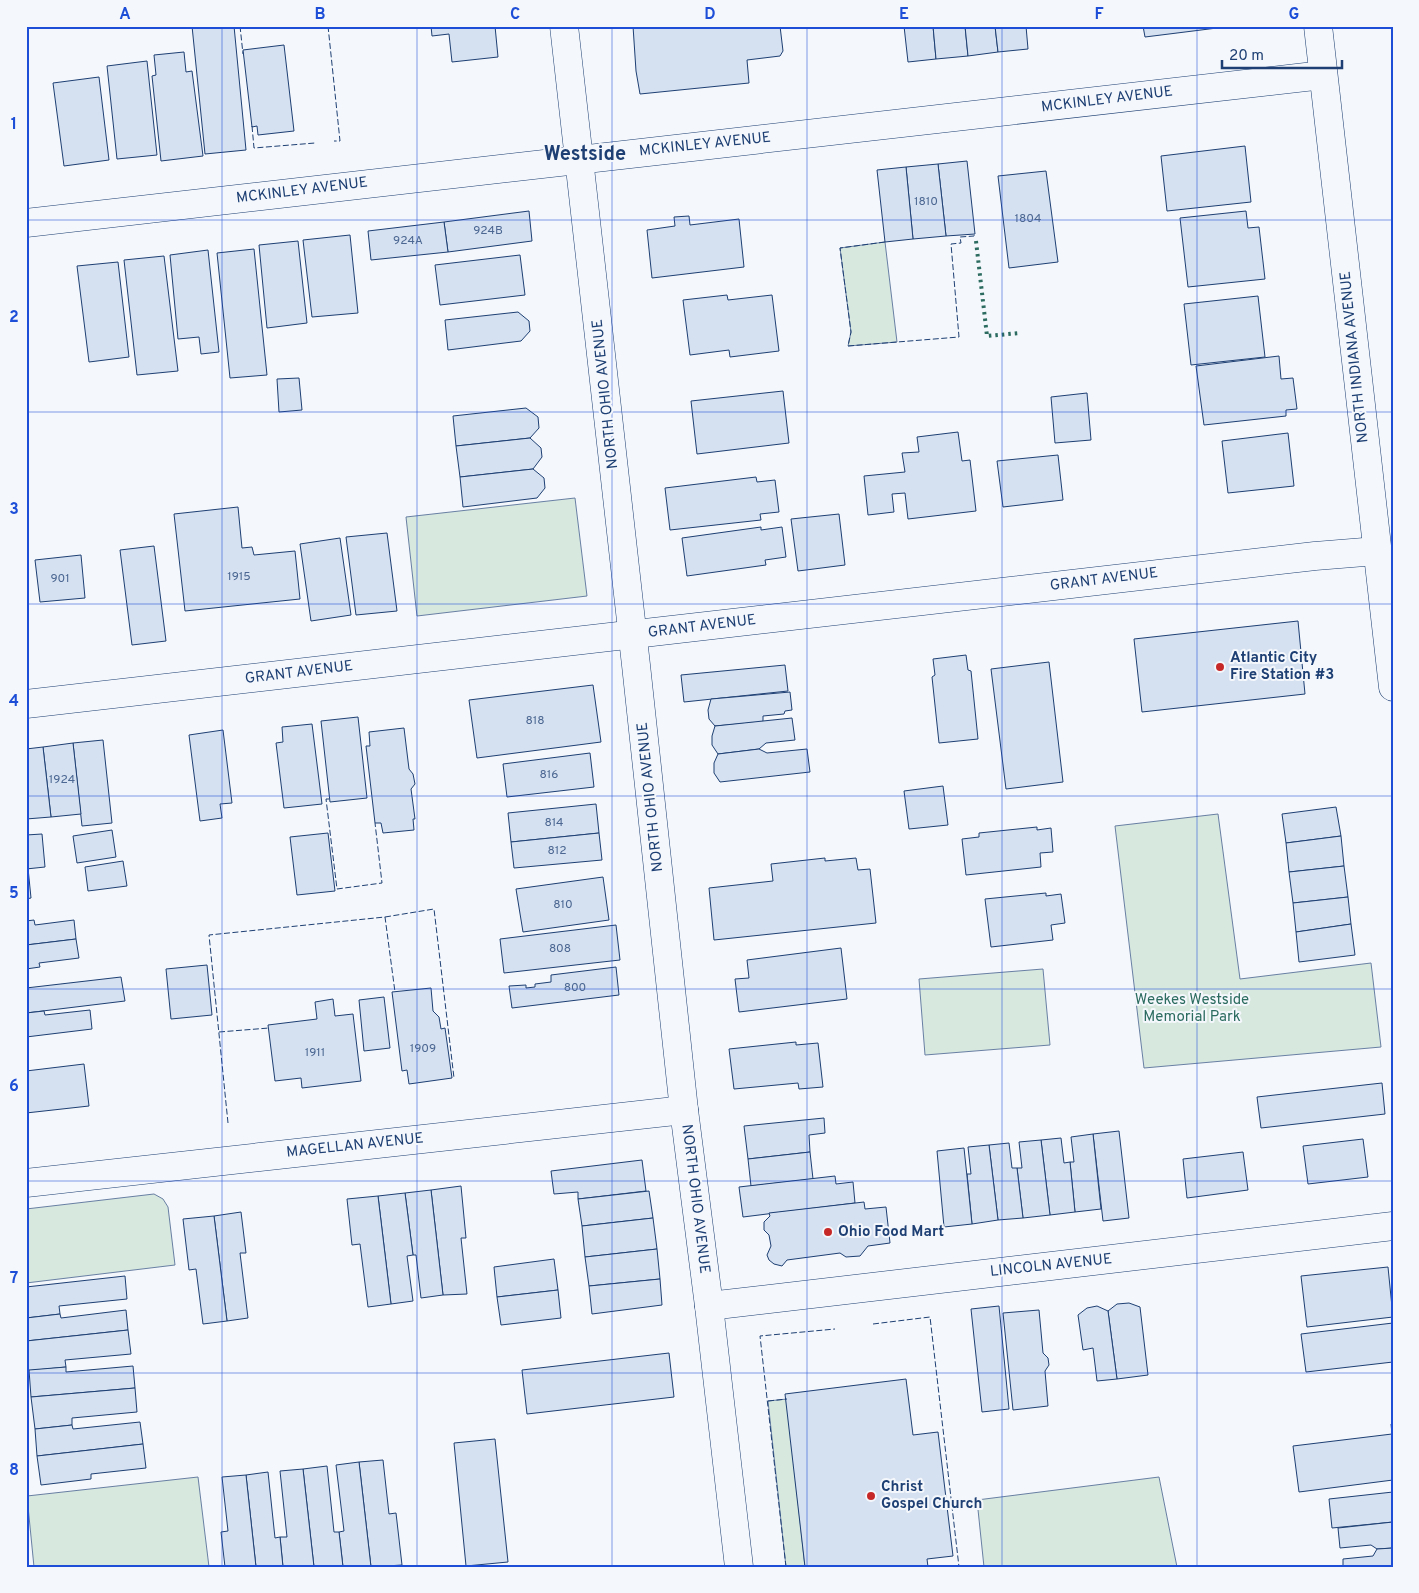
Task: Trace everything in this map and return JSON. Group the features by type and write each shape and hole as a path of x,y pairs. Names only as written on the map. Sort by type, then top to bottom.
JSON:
{"street":[{"name":"NORTH OHIO AVENUE","path":"564,26 633,635 684,1110 739,1567"},
{"name":"NORTH INDIANA AVENUE","path":"1318,26 1377,551 1388,599 1393,687"},
{"name":"MCKINLEY AVENUE","path":"26,223 1324,75"},
{"name":"GRANT AVENUE","path":"26,704 1315,556 1377,551"},
{"name":"MAGELLAN AVENUE","path":"26,1184 684,1110"},
{"name":"LINCOLN AVENUE","path":"709,1306 1393,1226"}],"green space":[{"path":"885,242 897,342 848,346 851,332 840,248"},
{"path":"575,498 587,596 417,616 406,517"},
{"name":"Weekes Westside Memorial Park","path":"1218,814 1240,979 1371,963 1381,1047 1144,1068 1115,826"},
{"path":"1043,969 1050,1045 925,1055 919,979"},
{"path":"154,1194 163,1199 168,1207 175,1265 26,1283 26,1209"},
{"path":"787,1399 805,1567 786,1567 768,1401"},
{"path":"198,1477 209,1567 34,1567 27,1496"},
{"path":"1159,1477 1177,1567 984,1567 977,1500"}],"building":[{"path":"192,26 234,26 246,150 205,154"},
{"path":"431,26 495,26 498,57 452,62 449,34 432,36"},
{"path":"633,26 780,26 783,51 780,56 747,60 749,83 640,94 636,71"},
{"path":"904,26 933,26 936,59 908,62"},
{"path":"933,26 965,26 968,56 936,59"},
{"path":"965,26 995,26 998,52 968,56"},
{"path":"995,26 1026,26 1028,49 998,52"},
{"path":"1143,26 1217,26 1217,28 1145,37"},
{"path":"284,45 294,131 258,135 257,126 252,127 243,50"},
{"path":"184,52 186,72 192,71 203,156 161,161 152,76 156,75 154,55"},
{"path":"147,61 157,155 117,159 107,66"},
{"path":"99,77 109,160 64,166 53,83"},
{"path":"1245,146 1251,202 1167,211 1161,156"},
{"path":"967,161 975,234 946,236 938,164"},
{"path":"938,164 946,236 913,239 906,167"},
{"path":"906,167 913,239 885,242 877,170"},
{"path":"1046,171 1058,262 1009,268 998,176"},
{"path":"529,211 532,241 448,252 444,222"},
{"path":"1246,211 1248,228 1259,227 1265,279 1188,287 1180,218"},
{"path":"689,216 690,225 739,219 744,267 652,278 647,230 675,226 674,217"},
{"path":"444,222 448,252 371,260 368,231"},
{"path":"350,235 358,313 312,317 303,240"},
{"path":"298,241 307,323 267,328 259,245"},
{"path":"254,249 267,375 230,378 217,253"},
{"path":"208,250 219,352 201,354 199,337 178,339 170,255"},
{"path":"520,255 525,295 440,305 435,265"},
{"path":"164,256 178,371 137,375 124,260"},
{"path":"118,262 129,357 89,362 77,266"},
{"path":"727,295 728,300 772,295 779,351 730,357 729,350 690,355 683,300"},
{"path":"1258,296 1265,357 1191,365 1184,304"},
{"path":"518,312 529,321 530,331 521,341 448,350 445,320"},
{"path":"1279,356 1281,379 1293,378 1297,409 1286,410 1286,416 1204,425 1196,366"},
{"path":"299,378 302,410 279,412 277,379"},
{"path":"783,391 789,443 697,454 691,401"},
{"path":"1087,393 1091,440 1055,443 1051,397"},
{"path":"526,408 538,417 539,428 530,438 456,446 453,416"},
{"path":"958,432 962,461 970,460 976,511 908,519 905,493 892,494 894,512 868,515 864,476 905,472 902,453 919,452 917,437"},
{"path":"1288,433 1294,486 1228,493 1222,441"},
{"path":"530,438 541,448 542,457 533,469 460,477 456,446"},
{"path":"1058,455 1063,500 1003,507 997,461"},
{"path":"533,469 544,478 545,488 537,498 463,507 460,477"},
{"path":"756,477 757,482 775,480 779,512 760,514 761,520 670,530 665,488"},
{"path":"238,507 242,548 252,547 254,555 295,551 300,599 185,611 174,514"},
{"path":"839,514 845,565 798,571 791,519"},
{"path":"761,527 761,530 782,527 786,557 765,560 766,565 687,576 682,538"},
{"path":"387,533 397,611 356,615 346,537"},
{"path":"340,538 351,615 311,621 300,544"},
{"path":"154,546 166,641 132,645 120,550"},
{"path":"81,555 85,598 40,602 35,560"},
{"name":"Atlantic City Fire Station #3","path":"1298,621 1305,694 1142,712 1134,639"},
{"path":"966,655 968,670 971,671 978,739 939,743 932,677 935,675 933,659"},
{"path":"1049,662 1063,782 1006,789 991,669"},
{"path":"785,665 788,691 684,702 681,675"},
{"path":"593,685 601,742 477,758 469,700"},
{"path":"790,692 792,710 785,711 784,714 763,716 763,722 715,726 709,719 708,710 711,699"},
{"path":"358,717 367,798 330,802 321,721"},
{"path":"792,718 795,740 766,743 759,749 718,754 712,745 715,726"},
{"path":"312,724 322,804 284,808 276,743 283,742 282,727"},
{"path":"404,728 409,769 413,774 415,784 411,789 415,819 413,819 414,830 383,833 381,823 375,823 366,746 370,746 369,732"},
{"path":"223,730 232,803 220,804 222,818 200,821 189,735"},
{"path":"103,740 112,823 82,826 73,743"},
{"path":"73,743 81,814 51,817 43,747"},
{"path":"43,747 51,817 26,819 26,749"},
{"path":"759,749 767,753 807,749 810,772 720,782 714,773 714,763 718,754"},
{"path":"590,753 594,787 507,797 503,764"},
{"path":"943,786 948,825 909,829 904,791"},
{"path":"596,804 599,833 511,842 508,813"},
{"path":"1336,807 1341,836 1286,843 1282,814"},
{"path":"1037,827 1037,830 1051,828 1053,852 1040,853 1041,867 966,875 962,839 979,837 979,833"},
{"path":"112,830 116,857 77,863 73,836"},
{"path":"328,833 335,891 297,895 290,837"},
{"path":"599,833 602,860 514,868 511,842"},
{"path":"42,834 45,867 26,869 26,835"},
{"path":"1341,836 1344,866 1289,872 1286,843"},
{"path":"825,858 825,861 856,858 858,870 870,869 876,923 714,940 709,888 773,881 771,864"},
{"path":"123,861 127,886 88,891 85,867"},
{"path":"1344,866 1348,897 1293,903 1289,872"},
{"path":"28,868 31,898 26,899 26,869"},
{"path":"603,877 609,920 523,932 516,889"},
{"path":"1046,893 1046,896 1061,894 1065,923 1051,925 1053,940 991,947 985,899"},
{"path":"1348,897 1351,924 1296,932 1293,903"},
{"path":"34,920 35,925 74,920 76,939 26,945 26,921"},
{"path":"1351,924 1355,955 1299,962 1296,932"},
{"path":"616,925 620,960 504,973 500,939"},
{"path":"76,939 79,958 39,963 40,967 26,969 26,945"},
{"path":"841,948 847,999 739,1012 735,979 749,978 747,960"},
{"path":"207,965 212,1015 171,1019 166,969"},
{"path":"616,967 619,995 512,1008 509,986 526,985 526,988 535,987 535,984 551,982 551,975"},
{"path":"121,977 125,1001 26,1013 26,988"},
{"path":"431,988 433,1011 439,1017 441,1029 445,1028 452,1078 409,1084 407,1070 402,1071 392,992"},
{"path":"384,997 390,1048 364,1051 359,1000"},
{"path":"333,999 335,1016 353,1014 361,1081 302,1088 301,1078 275,1081 268,1025 317,1019 315,1002"},
{"path":"90,1010 92,1029 26,1037 26,1013 44,1011 45,1015"},
{"path":"796,1042 796,1045 818,1043 823,1087 799,1089 798,1083 734,1089 729,1049"},
{"path":"84,1064 89,1106 26,1113 26,1071"},
{"path":"1382,1083 1385,1114 1261,1128 1257,1097"},
{"path":"824,1118 825,1133 809,1135 810,1152 748,1159 744,1126"},
{"path":"1119,1131 1129,1218 1103,1221 1093,1134"},
{"path":"1093,1134 1101,1209 1075,1212 1070,1162 1074,1162 1071,1137"},
{"path":"1061,1138 1064,1163 1070,1162 1075,1212 1050,1215 1041,1140"},
{"path":"1363,1139 1368,1177 1308,1184 1303,1146"},
{"path":"1041,1140 1050,1215 1023,1218 1017,1168 1022,1168 1019,1142"},
{"path":"1009,1143 1012,1168 1017,1168 1023,1218 998,1220 989,1145"},
{"path":"989,1145 998,1220 972,1224 967,1174 971,1174 968,1147"},
{"path":"964,1148 972,1224 944,1227 937,1151"},
{"path":"810,1152 813,1179 751,1186 748,1159"},
{"path":"1243,1152 1248,1190 1187,1198 1183,1159"},
{"path":"642,1160 646,1191 578,1199 578,1192 554,1194 551,1171"},
{"path":"835,1176 836,1184 853,1182 855,1203 743,1217 739,1187"},
{"path":"461,1186 466,1238 461,1238 467,1294 443,1295 431,1190"},
{"path":"431,1190 443,1295 421,1298 416,1255 413,1255 405,1193"},
{"path":"649,1191 653,1218 582,1226 578,1199"},
{"path":"405,1193 413,1255 407,1256 413,1301 391,1304 378,1196"},
{"path":"378,1196 391,1304 368,1307 360,1244 352,1245 347,1199"},
{"name":"Ohio Food Mart","path":"864,1202 865,1209 886,1207 890,1243 868,1246 860,1256 846,1257 840,1253 787,1260 782,1266 774,1264 769,1260 767,1255 771,1246 769,1235 764,1230 764,1222 770,1216 769,1213"},
{"path":"241,1212 246,1253 240,1253 248,1318 227,1321 214,1216"},
{"path":"214,1216 227,1321 203,1324 196,1269 189,1270 183,1219"},
{"path":"653,1218 657,1249 585,1257 582,1226"},
{"path":"657,1249 660,1279 589,1286 585,1257"},
{"path":"554,1259 558,1290 497,1297 494,1267"},
{"path":"1388,1267 1393,1317 1307,1327 1301,1276"},
{"path":"125,1276 127,1299 59,1306 60,1314 26,1318 26,1287"},
{"path":"660,1279 662,1305 592,1314 589,1286"},
{"path":"558,1290 561,1318 501,1325 497,1297"},
{"path":"1129,1303 1140,1307 1148,1375 1117,1379 1108,1311 1117,1304"},
{"path":"999,1306 1009,1409 982,1412 971,1309"},
{"path":"1097,1306 1108,1311 1117,1379 1097,1381 1093,1348 1083,1350 1078,1315 1087,1308"},
{"path":"126,1310 128,1330 26,1341 26,1318 60,1314 61,1318"},
{"path":"1039,1310 1043,1353 1048,1358 1049,1365 1045,1371 1048,1406 1013,1410 1003,1313"},
{"path":"1393,1323 1393,1362 1306,1372 1301,1334"},
{"path":"128,1330 131,1354 65,1360 66,1367 26,1371 26,1341"},
{"path":"669,1353 674,1397 527,1414 522,1370"},
{"path":"133,1366 135,1388 31,1397 29,1370 66,1367 66,1372"},
{"name":"Christ Gospel Church","path":"906,1379 913,1435 938,1432 953,1556 927,1559 928,1567 805,1567 785,1394"},
{"path":"135,1388 137,1412 72,1418 72,1425 35,1429 31,1397"},
{"path":"140,1422 143,1444 37,1456 35,1429 72,1425 73,1429"},
{"path":"1391,1424 1393,1424 1393,1480 1299,1492 1293,1446 1392,1434"},
{"path":"495,1439 508,1562 466,1566 454,1443"},
{"path":"143,1444 146,1468 91,1474 91,1479 41,1485 37,1456"},
{"path":"383,1460 389,1514 396,1513 402,1565 371,1567 359,1462"},
{"path":"359,1462 371,1567 343,1567 339,1532 344,1531 336,1465"},
{"path":"327,1466 334,1532 339,1532 343,1567 314,1567 303,1469"},
{"path":"303,1469 314,1567 283,1567 280,1537 287,1537 280,1471"},
{"path":"268,1472 275,1538 280,1537 283,1567 256,1567 246,1475"},
{"path":"246,1475 256,1567 225,1567 221,1532 228,1531 222,1477"},
{"path":"1393,1492 1393,1522 1332,1528 1329,1499"},
{"path":"1393,1522 1393,1548 1377,1549 1371,1545 1340,1548 1338,1528"},
{"path":"1393,1548 1393,1567 1343,1567 1343,1559 1373,1556 1377,1549"}],"hedge":[{"path":"976,241 987,336 1020,333"}],"fence":[{"path":"240,26 243,54"},
{"path":"328,26 340,141 334,141"},
{"path":"252,126 254,148 315,143"},
{"path":"885,242 840,248 851,332 848,346 959,337 951,244 961,243 960,237 974,236 975,234"},
{"path":"329,799 326,799 337,889 382,883 375,823"},
{"path":"385,917 434,909 454,1078"},
{"path":"228,1123 209,935 385,917 395,992"},
{"path":"219,1032 269,1028"},
{"path":"873,1324 930,1317 959,1567"},
{"path":"786,1567 760,1336 835,1329"},
{"path":"768,1401 787,1399"}],"place":[{"name":"Atlantic City Fire Station #3","path":"1220,667"},
{"name":"Ohio Food Mart","path":"828,1232"},
{"name":"Christ Gospel Church","path":"871,1496"}],"district":[{"name":"Westside","path":"585,155"}]}
